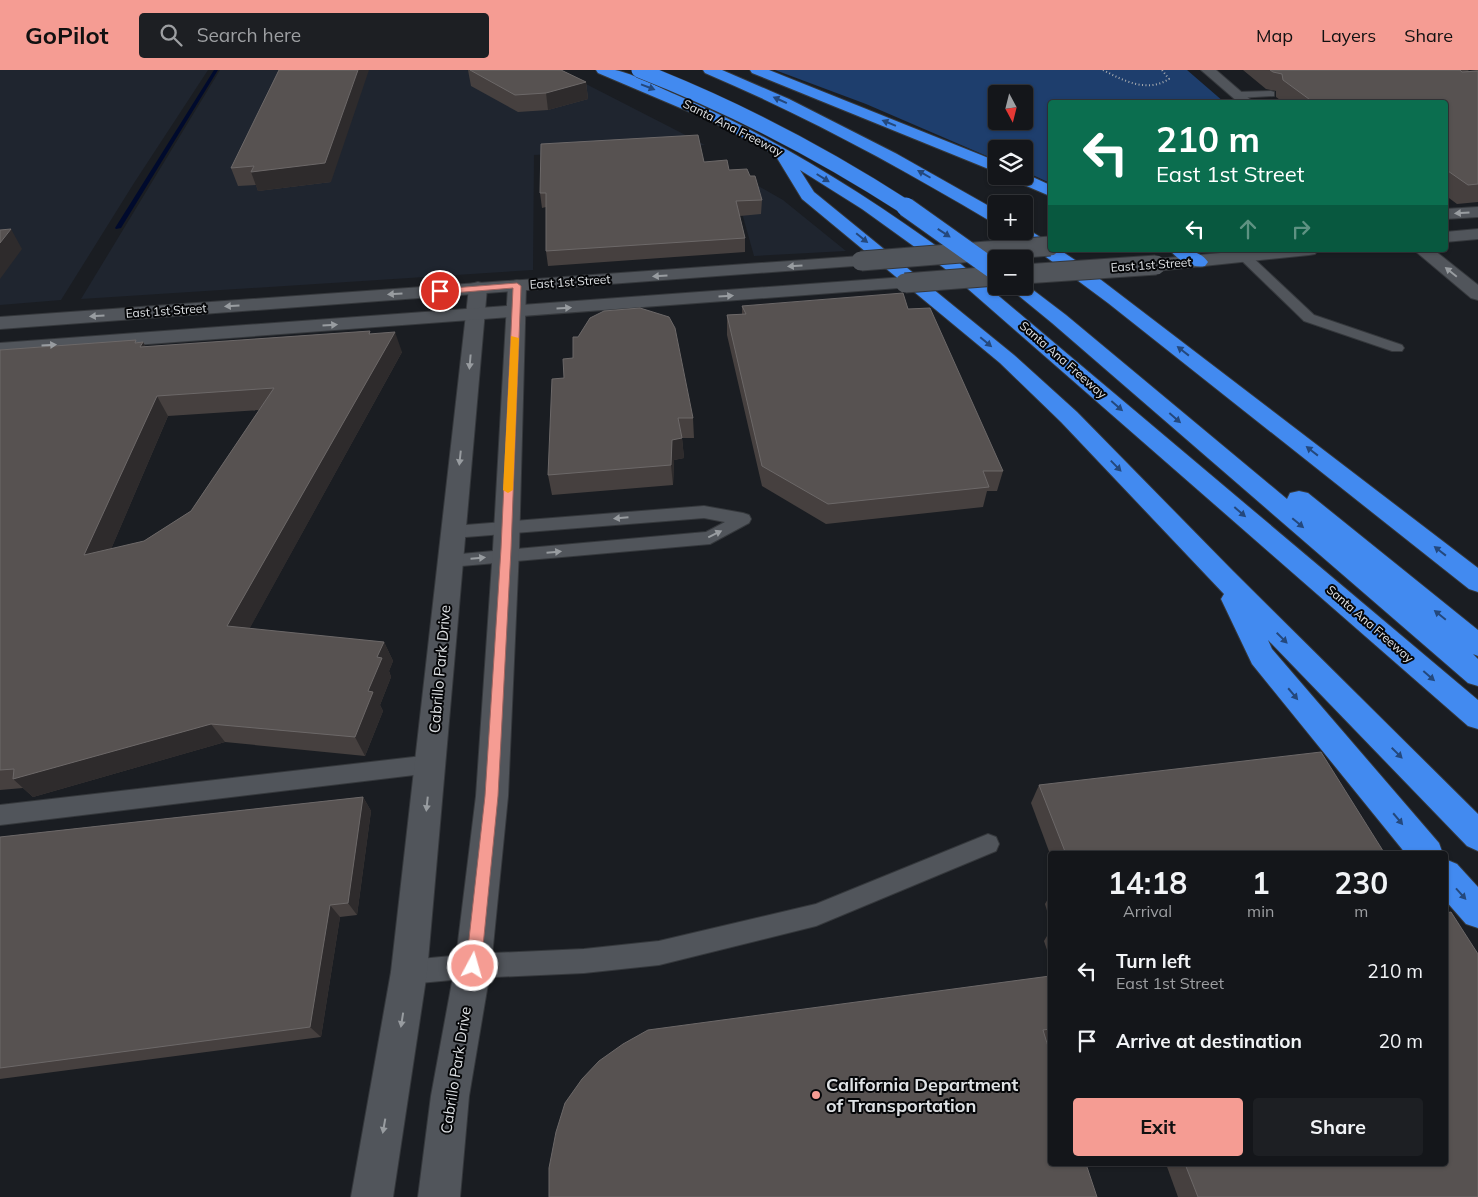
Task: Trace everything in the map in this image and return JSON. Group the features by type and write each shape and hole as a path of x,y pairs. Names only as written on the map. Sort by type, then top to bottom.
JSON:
{"highway":[{"name":"Santa Ana Freeway","path":"602,70 680,101 782,152 899,227 950,264 1478,718"},
{"path":"639,70 749,116 859,177 953,239 988,265"},
{"path":"660,70 760,112 870,173 970,235 989,250"},
{"path":"692,70 714,72 794,107 922,173 988,212"},
{"path":"757,70 988,164"},
{"path":"782,152 808,195 1007,359 1069,417 1224,578 1478,836"},
{"path":"1033,184 1048,190"},
{"path":"1033,240 1048,250"},
{"path":"1051,252 1115,299 1478,582"},
{"path":"1182,252 1199,262"},
{"path":"1033,282 1478,645"},
{"path":"1028,295 1059,319 1478,675"},
{"path":"1224,578 1262,656 1424,851"},
{"path":"1448,878 1478,912"}],"main road":[{"path":"1208,70 1242,99"},
{"path":"1448,214 1478,212"},
{"path":"1448,236 1478,234"},
{"name":"East 1st Street","path":"0,323 1048,246"},
{"name":"East 1st Street","path":"1033,274 1199,262 1291,252"},
{"path":"1426,252 1478,294"},
{"name":"East 1st Street","path":"0,349 988,277"},
{"name":"Cabrillo Park Drive","path":"439,1197 450,1096 473,966 492,796 506,542 517,286"},
{"name":"Cabrillo Park Drive","path":"372,1197 409,972 478,288"},
{"path":"0,336 39,330 52,319"}],"lane":[{"path":"1242,99 1271,94"},
{"path":"1245,257 1309,318 1397,348"},
{"path":"452,546 506,542 704,512 743,519 710,538 506,542 452,546"},
{"path":"0,814 431,764"},
{"path":"409,972 473,966 584,961 659,953 816,915 988,844"}],"shaded area":[{"path":"0,70 208,70 61,300 0,305"},
{"path":"220,70 547,70 586,84 705,145 534,155 533,270 81,299"},
{"path":"775,70 1187,70 1222,100 1048,100 1048,182 1033,175 1033,140 988,140 988,157 866,104"},
{"path":"730,170 783,200 846,251 754,256"}],"building":[{"path":"279,70 358,70 325,163 251,172 254,166 231,168"},
{"path":"470,70 561,70 586,82 546,93 515,95"},
{"path":"1270,70 1478,71 1478,184 1468,185 1448,171 1448,100 1310,100 1283,80 1282,74"},
{"path":"698,135 704,162 727,160 729,170 747,169 750,176 755,176 762,200 736,201 745,238 546,251 546,193 540,193 541,144"},
{"path":"11,229 0,243 0,230"},
{"path":"903,293 908,309 930,308 1003,471 983,471 989,487 828,504 762,466 727,315 746,314 742,306"},
{"path":"640,308 669,317 675,328 693,418 678,418 682,438 672,440 671,465 548,475 552,379 564,378 563,359 573,358 573,337 578,337 590,318 604,311"},
{"path":"370,331 369,334 395,332 227,626 384,642 377,657 382,658 368,691 373,692 355,737 211,724 13,779 14,769 0,770 0,350 136,340 135,343 143,342 140,347","holes":["274,388 191,511 144,541 84,555 157,396"]},
{"path":"1321,752 1383,851 1065,851 1039,785"},
{"path":"363,797 348,903 330,905 310,1027 0,1068 0,837"},
{"path":"1448,912 1451,912 1478,954 1478,1197 1198,1197 1186,1166 1448,1166"},
{"name":"California Department of Transportation","path":"1048,976 1048,1029 1043,1030 1048,1046 1048,1166 1087,1166 1097,1197 549,1197 549,1168 556,1132 565,1103 582,1079 599,1061 623,1044 648,1030"}],"waterway":[{"path":"118,228 216,70"}],"railway":[{"path":"1103,70 1127,81 1144,85 1161,83 1169,79 1162,70"}],"slow traffic":[{"path":"508,490 514,338"}],"place":[{"name":"California Department of Transportation","path":"816,1095"}],"route":[{"path":"440,291 517,286 506,549 492,796 473,966"}]}
